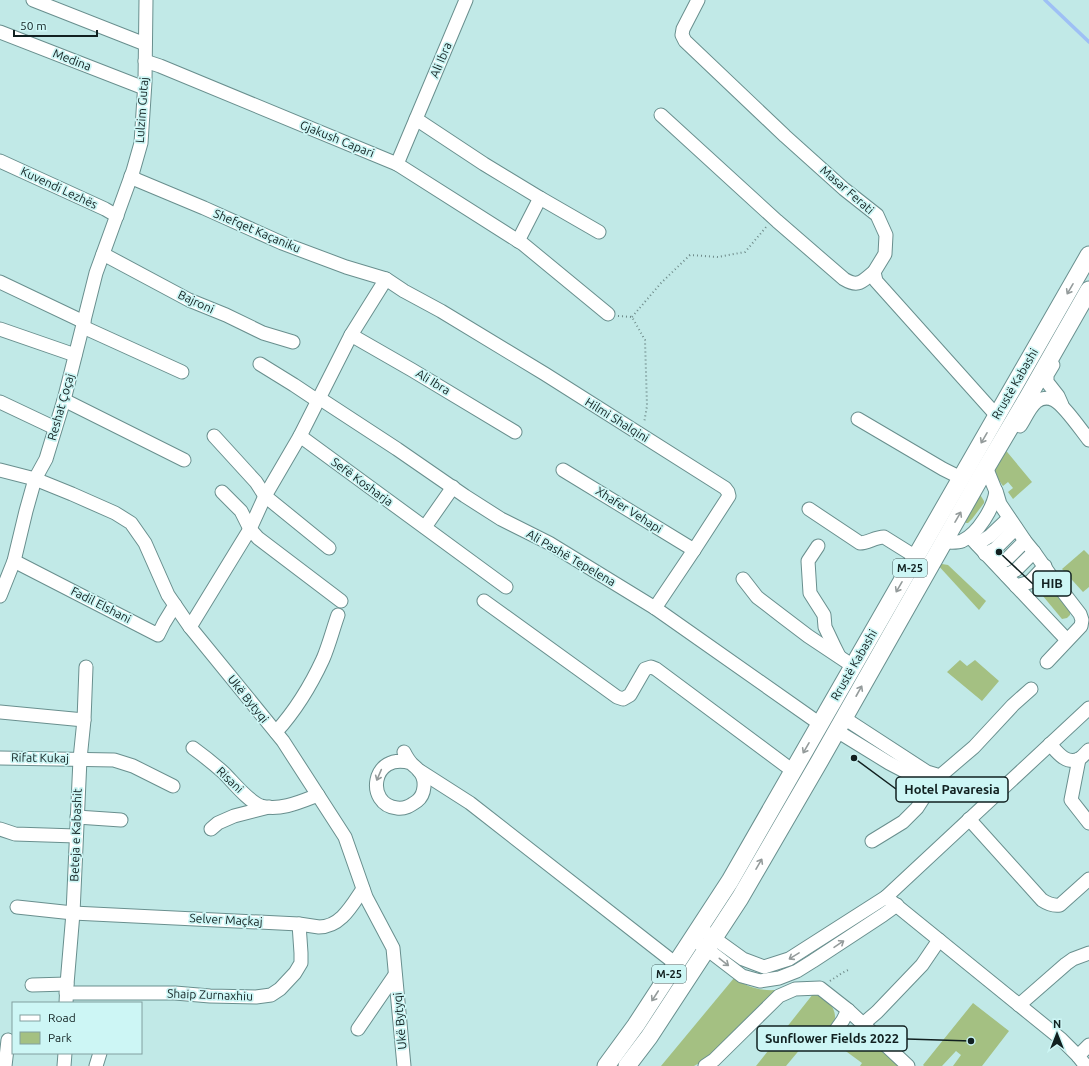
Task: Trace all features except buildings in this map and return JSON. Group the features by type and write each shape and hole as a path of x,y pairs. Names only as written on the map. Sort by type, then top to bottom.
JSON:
{"main road":[{"name":"Rrustë Kabashi","path":"606,1066 636,1025 730,881 820,724 847,662 916,557 1089,255"},
{"name":"Rrustë Kabashi","path":"627,1066 649,1037 740,898 986,467 1087,296"}],"street":[{"path":"33,0 145,44"},
{"name":"Lulzim Gutaj","path":"117,216 141,143 146,0"},
{"name":"Ali Ibra","path":"397,164 466,0"},
{"name":"Masar Ferati","path":"698,0 683,29 682,35 685,41 785,136 844,189 877,215 886,235 885,254 874,272"},
{"name":"Medina","path":"0,32 144,88"},
{"name":"Gjakush Capari","path":"145,61 397,164 523,244 608,314"},
{"path":"661,115 774,218 844,279 852,284 858,284 874,272 876,281 997,416"},
{"path":"416,119 484,164 599,232"},
{"name":"Kuvendi Lezhës","path":"0,161 105,209 117,216"},
{"name":"Shefqet Kaçaniku","path":"131,176 137,180 282,243 346,267 386,279"},
{"path":"518,241 540,198"},
{"name":"Reshat Çoçaj","path":"0,596 35,479 46,459 64,400 96,273 117,216"},
{"name":"Bajroni","path":"103,254 190,300 263,333 293,342"},
{"path":"190,627 250,529 265,496 300,436 350,335 386,279"},
{"name":"Hilmi Shalqini","path":"386,279 545,374 718,483 728,492 729,496 655,608"},
{"path":"0,282 182,372"},
{"path":"0,329 76,355"},
{"name":"Ali Ibra","path":"350,335 412,370 515,432"},
{"path":"1054,352 1055,362 1047,375 1047,382 1058,396 1064,409"},
{"name":"Ali Pashë Tepelena","path":"260,364 398,449 501,520 549,543 655,608 820,724"},
{"path":"1001,443 1012,440 1034,403 1046,398 1054,400 1064,409 1089,440"},
{"path":"64,400 184,460"},
{"path":"0,402 55,428"},
{"path":"858,419 961,478"},
{"path":"214,436 256,482 265,496 329,548"},
{"name":"Sefë Kosharja","path":"300,436 506,587"},
{"path":"986,467 1000,504 1025,541 1080,614 1082,620 1081,626 1047,662"},
{"name":"Ukë Bytyqi","path":"0,470 35,479 115,513 131,523 145,543 168,595 190,627 283,741 345,837 366,897 393,948 404,1066"},
{"name":"Xhafer Vehapi","path":"563,470 694,550"},
{"path":"425,527 453,487"},
{"path":"977,545 984,519 995,499 996,491"},
{"path":"222,492 241,511 250,529 258,538 341,601"},
{"path":"809,509 860,543 865,543 879,537 884,537 916,557"},
{"path":"977,545 990,536 1009,518"},
{"path":"944,542 961,542 995,549 1016,528"},
{"path":"995,563 1006,560 1025,541"},
{"path":"977,545 1067,640"},
{"path":"818,546 808,560 810,593 824,615 825,627 834,646 847,662"},
{"path":"1006,575 1016,570 1034,552"},
{"path":"1016,586 1030,582 1044,566"},
{"name":"Fadil Elshani","path":"8,567 158,634 175,605"},
{"path":"743,579 762,601 808,636 847,662"},
{"path":"484,601 617,697 623,699 630,695 645,669 651,667 656,669 794,771"},
{"path":"276,732 295,708 323,659 338,615"},
{"name":"Beteja e Kabashit","path":"66,993 73,913 86,667"},
{"path":"840,724 927,772 940,776 974,747 1012,705 1031,689"},
{"path":"696,933 710,943 743,960 764,967 789,960 886,896 1089,708"},
{"path":"0,712 84,720"},
{"path":"840,724 889,763 912,775 926,786 928,791 917,808 903,822 872,841"},
{"path":"1050,744 1062,757 1066,759 1079,759"},
{"name":"Risani","path":"193,748 208,759 251,800 259,805 269,807"},
{"path":"1089,750 1079,759 1071,800 1089,823"},
{"path":"404,752 416,767 470,803 676,964"},
{"name":"Rifat Kukaj","path":"0,758 114,760 133,766 152,777 173,786"},
{"name":"Risani","path":"211,829 218,823 234,816 269,807 292,805 318,794"},
{"path":"77,817 120,820"},
{"path":"969,819 1042,900 1055,905 1060,905 1089,880"},
{"path":"0,829 15,834 76,836"},
{"name":"Selver Maçkaj","path":"17,907 73,913 327,926 337,922 353,905 363,889"},
{"path":"886,896 1061,1039 1082,1061 1089,1045"},
{"path":"710,943 742,976 760,981 779,978 797,971 813,962 883,916 897,905"},
{"name":"Shaip Zurnaxhiu","path":"32,985 66,993 175,993 210,996 256,997 271,995 280,989 301,963 300,924"},
{"path":"863,1024 878,1012 922,965 939,940"},
{"path":"1019,1005 1066,964 1089,952"},
{"name":"Ukë Bytyqi","path":"358,1029 395,975"},
{"path":"705,1066 714,1060 779,996 795,989 820,988 848,1010 908,1066"},
{"path":"829,1040 848,1010"},
{"path":"5,1066 8,1040"},
{"path":"64,1066 65,1054"},
{"path":"96,1066 100,1054"}],"path":[{"path":"632,317 661,282 690,254 718,258 745,252 774,218"},
{"path":"608,314 632,317"},
{"path":"632,317 645,340 647,406 642,436"},
{"path":"820,988 849,968"}],"green space":[{"path":"1003,447 1032,482 1013,499 1008,492 1013,488 1008,482 1003,486 991,469"},
{"path":"979,493 984,503 972,519 966,523 963,519"},
{"path":"1084,550 1089,555 1089,587 1083,592 1062,569"},
{"path":"936,563 948,565 986,601 979,610"},
{"path":"1041,575 1070,609 1070,615 1067,618 1062,619 1033,584"},
{"path":"960,660 967,666 975,660 999,681 982,701 947,672"},
{"path":"734,978 754,988 776,990 719,1047 701,1062 694,1066 661,1066"},
{"path":"813,994 826,1000 835,1012 831,1030 826,1037 817,1029 786,1066 756,1066"},
{"path":"973,1003 1009,1031 982,1066 953,1066 961,1055 956,1051 942,1066 924,1066 923,1065"},
{"path":"845,1031 865,1033 902,1066 860,1066 862,1063 832,1041"}],"waterway":[{"path":"1045,0 1089,42"}],"place":[{"name":"HIB","path":"999,552"},
{"name":"Hotel Pavaresia","path":"854,758"},
{"name":"Sunflower Fields 2022","path":"971,1041"}]}
